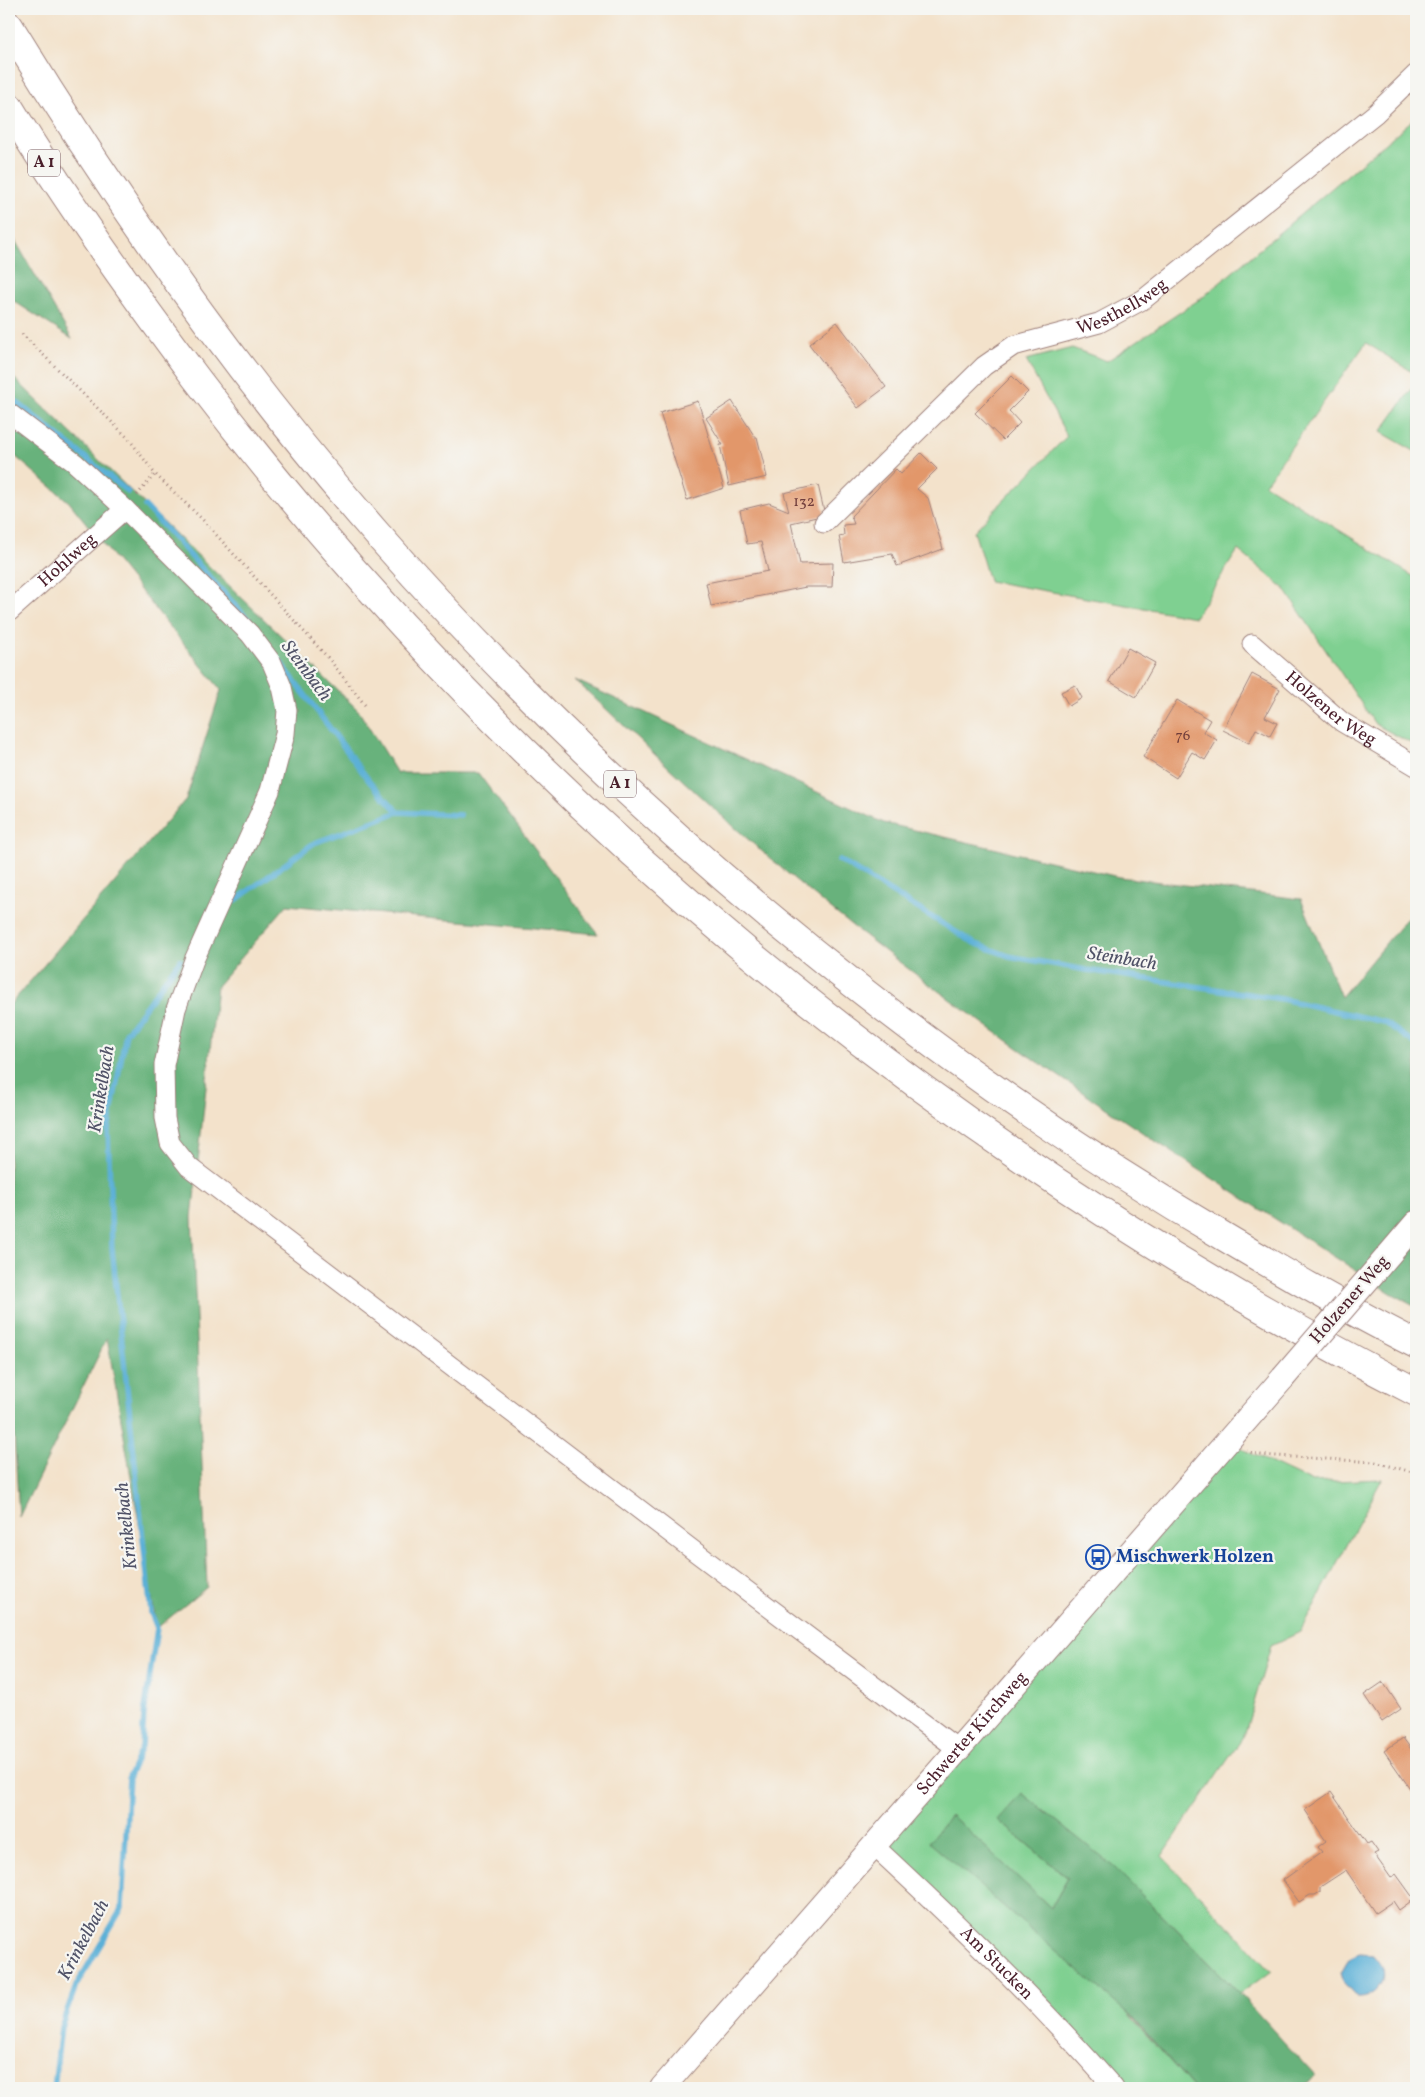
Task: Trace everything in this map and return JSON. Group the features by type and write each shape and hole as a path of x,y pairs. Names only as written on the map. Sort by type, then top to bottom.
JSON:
{"highway":[{"name":"A 1","path":"9,26 58,107 151,245 255,386 376,533 456,620 579,745 632,795 725,879 829,966 905,1025 1025,1112 1152,1195 1292,1277 1416,1344"},
{"name":"A 1","path":"9,107 114,268 222,412 287,494 343,560 446,673 611,834 699,913 806,1001 880,1059 1005,1148 1135,1233 1272,1316 1416,1392"}],"main road":[{"name":"Holzener Weg","path":"1283,1378 1416,1223"},
{"name":"Schwerter Kirchweg","path":"662,2088 1283,1378"}],"street":[{"name":"Westhellweg","path":"824,523 984,366 1013,346 1099,323 1144,299 1376,113 1416,74"},
{"path":"9,413 75,463 125,509 250,634 272,663 282,687 287,710 285,734 270,791 194,960 176,1009 164,1065 165,1118 170,1143 189,1167 959,1750"},
{"name":"Hohlweg","path":"9,612 125,509"},
{"name":"Holzener Weg","path":"1252,644 1342,722 1416,766"},
{"name":"Am Stucken","path":"873,1845 1013,1978 1060,2026 1114,2088"}],"path":[{"path":"22,334 130,439 155,474 201,518 329,659 365,705"},
{"path":"125,509 155,474"},
{"path":"1227,1442 1241,1450 1260,1455 1375,1462 1416,1473"}],"green space":[{"path":"1416,117 1416,374 1366,343 1265,484 1416,578 1416,746 1375,724 1284,588 1238,550 1195,617 989,581 974,531 1067,436 1026,360 1072,348 1107,361 1203,297"},
{"path":"9,230 72,339 9,298"},
{"path":"9,369 12,376 358,710 397,773 478,773 598,934 287,905 217,986 192,1217 207,1587 157,1628 107,1338 19,1517 9,1346 9,1006 186,799 221,690 69,502 9,451"},
{"path":"1416,383 1416,452 1381,432"},
{"path":"575,680 884,823 1119,877 1301,899 1341,997 1416,907 1416,1306 1391,1293 1121,1118 989,1028 924,980 860,932 786,872 714,809"},
{"path":"1227,1442 1312,1482 1382,1479 1300,1632 1271,1646 1244,1736 1162,1856 1271,1971 1240,1994 1115,1868 998,1820 1068,1878 1051,1908 951,1816 1194,2088 1114,2088 873,1845"},
{"path":"1022,1793 1115,1868 1240,1994 1315,2076 1304,2088 1194,2088 1134,2019 929,1842 951,1815 1051,1908 1068,1878 998,1820"}],"water":[{"path":"1359,1954 1373,1955 1380,1963 1383,1974 1377,1989 1363,1997 1357,1997 1344,1983 1341,1973 1349,1959"}],"building":[{"path":"837,322 886,387 858,408 809,344"},
{"path":"1012,376 1028,392 1009,411 1020,423 1003,440 975,413"},
{"path":"698,401 724,488 687,500 660,413"},
{"path":"732,401 755,437 757,437 767,477 729,486 720,445 723,445 706,418"},
{"path":"921,453 937,469 917,489 928,498 943,549 897,566 892,554 844,562 839,536 844,535 843,525 854,524 851,516 896,469 901,474"},
{"path":"818,485 825,515 791,523 800,564 833,563 832,587 806,587 711,606 706,583 768,571 761,542 747,544 740,510 769,503 789,511 784,493"},
{"path":"1128,648 1155,663 1136,697 1109,681"},
{"path":"1252,674 1280,689 1265,717 1277,723 1270,736 1256,729 1249,743 1223,730"},
{"path":"1075,685 1082,698 1069,706 1061,692"},
{"path":"1177,700 1210,720 1203,732 1217,740 1205,760 1192,752 1176,778 1143,757"},
{"path":"1383,1682 1401,1709 1382,1722 1364,1695"},
{"path":"1403,1738 1416,1756 1416,1797 1384,1751"},
{"path":"1331,1792 1367,1844 1371,1842 1378,1852 1374,1854 1391,1878 1396,1874 1414,1899 1399,1910 1393,1901 1375,1913 1346,1870 1320,1887 1320,1892 1310,1895 1299,1902 1283,1880 1322,1852 1318,1847 1326,1841 1305,1810"}],"waterway":[{"name":"Steinbach","path":"9,396 128,492"},
{"name":"Steinbach","path":"145,506 248,619"},
{"name":"Steinbach","path":"279,660 370,782 398,812 460,815"},
{"name":"Krinkelbach","path":"236,900 314,843 398,812"},
{"name":"Steinbach","path":"839,860 974,943 1009,956 1086,970 1282,999 1384,1022 1416,1044"},
{"name":"Krinkelbach","path":"54,2088 61,2027 76,1986 122,1908 129,1776 142,1747 144,1715 157,1628 151,1613 112,1248 108,1130 126,1033 180,960"}],"place":[{"name":"Mischwerk Holzen","path":"1098,1557"}]}
